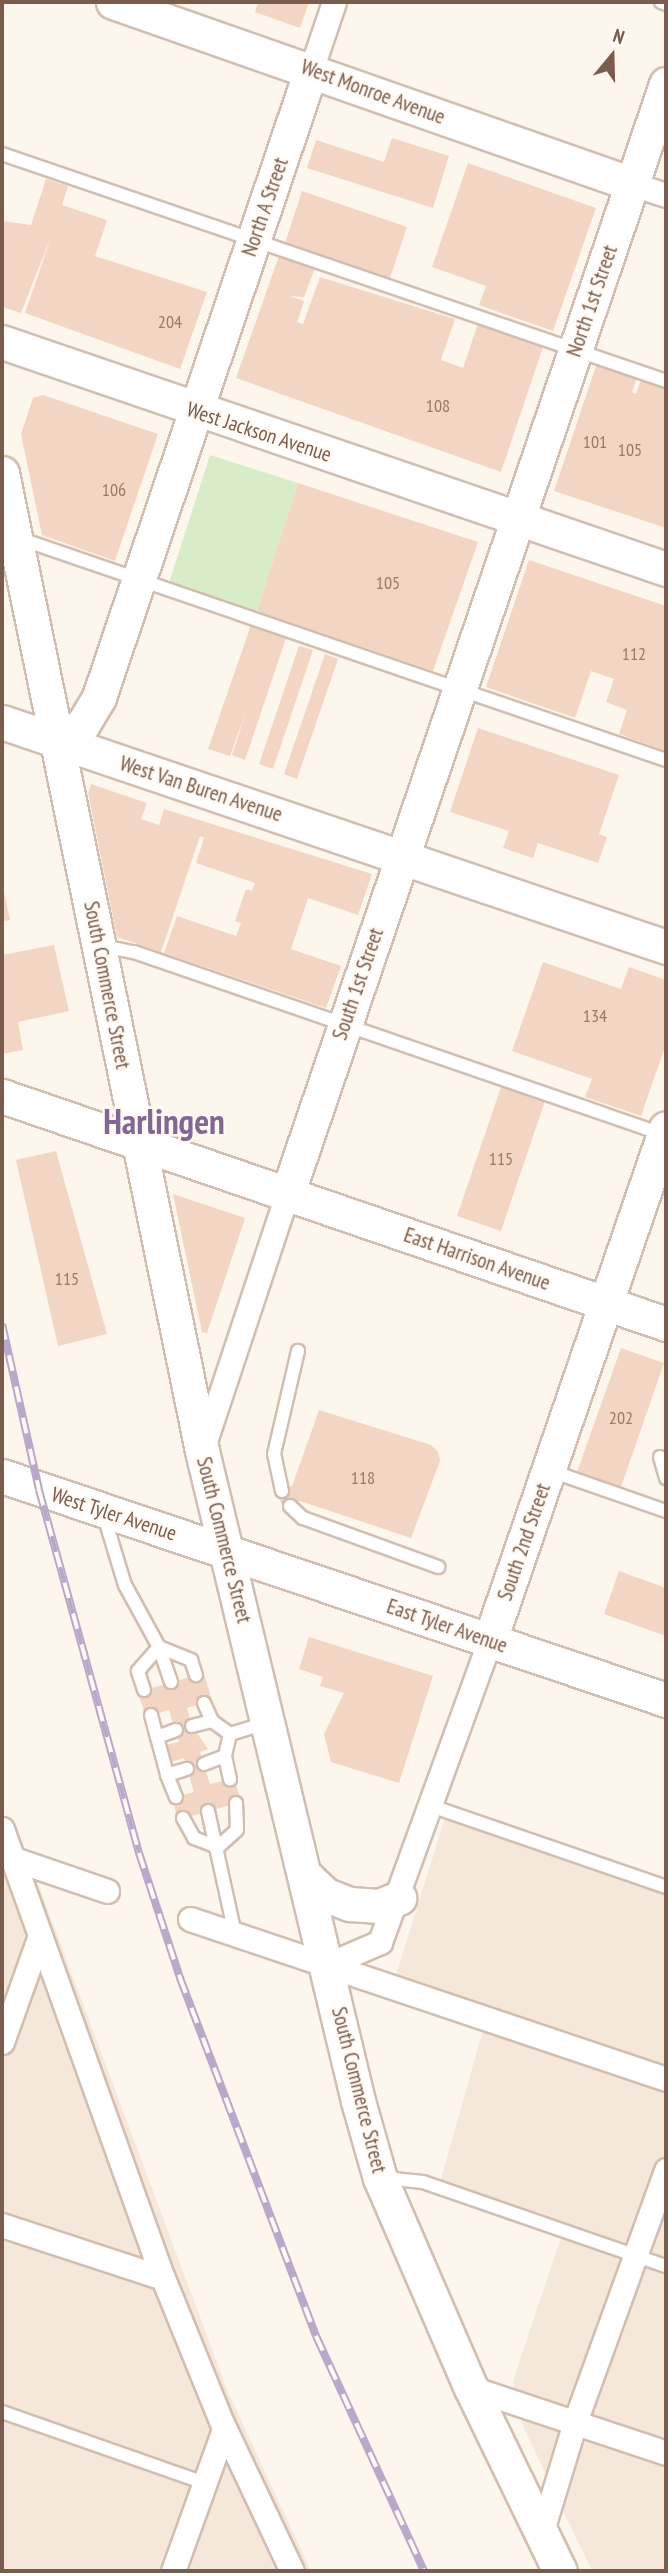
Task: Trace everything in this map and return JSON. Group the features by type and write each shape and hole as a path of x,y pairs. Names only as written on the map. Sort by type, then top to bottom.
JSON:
{"street":[{"name":"West Monroe Avenue","path":"113,2 632,184"},
{"name":"North A Street","path":"58,742 83,723 99,698 334,2"},
{"name":"North 1st Street","path":"517,517 666,84"},
{"path":"632,184 666,195"},
{"name":"West Jackson Avenue","path":"2,342 195,411 666,569"},
{"name":"South Commerce Street","path":"2,473 202,1451 380,2178 471,2388 560,2571"},
{"name":"South 1st Street","path":"202,1451 517,517"},
{"name":"West Van Buren Avenue","path":"2,722 666,947"},
{"name":"East Harrison Avenue","path":"2,1096 666,1324"},
{"name":"South 2nd Street","path":"329,1964 380,1942 399,1898 665,1131"},
{"name":"West Tyler Avenue","path":"2,1476 227,1551"},
{"name":"East Tyler Avenue","path":"227,1551 666,1700"},
{"path":"2,1829 6,1856 163,2278 224,2428 292,2571"},
{"path":"6,1856 107,1891"},
{"path":"306,1876 326,1895 350,1904 379,1906 399,1898"},
{"path":"190,1919 666,2079"},
{"path":"2,2039 38,1938"},
{"path":"541,2534 575,2422 633,2255 666,2170"},
{"path":"2,2225 163,2278"},
{"path":"471,2388 666,2453"},
{"path":"173,2571 224,2428"}],"lane":[{"path":"661,2 666,4"},
{"path":"2,154 666,381"},
{"path":"14,537 666,760"},
{"path":"99,945 134,952 665,1131"},
{"path":"282,1491 274,1454 298,1351"},
{"path":"660,1457 666,1478"},
{"path":"548,1471 666,1511"},
{"path":"290,1506 303,1518 438,1567"},
{"path":"102,1509 125,1585 159,1647 171,1682"},
{"path":"159,1647 191,1660 196,1675"},
{"path":"144,1690 138,1671 159,1647"},
{"path":"204,1703 212,1721 230,1734"},
{"path":"151,1715 167,1775 176,1797"},
{"path":"192,1726 212,1721"},
{"path":"230,1734 269,1722"},
{"path":"157,1737 176,1730"},
{"path":"230,1734 225,1756 230,1779"},
{"path":"204,1764 225,1756"},
{"path":"167,1775 187,1769"},
{"path":"218,1847 237,1830 236,1803"},
{"path":"431,1806 666,1887"},
{"path":"208,1811 235,1934"},
{"path":"183,1818 194,1838 218,1847"},
{"path":"380,2178 423,2182 666,2266"},
{"path":"2,2412 205,2483"}],"shaded area":[{"path":"445,1818 666,1895 666,2571 592,2571 523,2426 513,2381 561,2237 437,2193 483,2030 389,1997"},
{"path":"2,1836 23,1843 228,2392 311,2571 2,2571"}],"green space":[{"path":"210,455 298,483 257,611 169,583"}],"building":[{"path":"258,2 309,2 300,28 255,12"},
{"path":"392,138 449,156 433,208 307,168 316,140 384,162"},
{"path":"468,163 596,208 553,331 479,305 486,286 432,267"},
{"path":"46,179 68,186 62,205 107,220 95,256 207,292 180,369 25,313 51,237 21,313 2,307 2,221 31,225"},
{"path":"302,191 407,227 390,278 285,243"},
{"path":"279,256 315,268 304,297 290,296 304,301 297,322 303,324 320,277 455,319 441,360 463,368 478,323 543,347 501,472 236,378"},
{"path":"597,363 637,377 632,392 636,394 641,380 666,389 666,528 554,491"},
{"path":"43,395 158,434 115,561 42,535 21,434 33,398"},
{"path":"298,483 478,542 433,671 257,611"},
{"path":"529,560 666,606 666,751 619,734 627,710 606,702 614,679 591,671 575,718 486,687"},
{"path":"251,625 286,638 245,760 232,755 246,712 230,756 208,749"},
{"path":"299,646 313,650 273,769 259,764"},
{"path":"325,654 338,659 297,779 284,774"},
{"path":"478,728 619,775 599,834 607,837 598,863 538,843 533,858 503,848 509,831 450,812"},
{"path":"91,784 147,803 141,819 159,825 164,809 372,874 358,915 308,898 291,949 341,966 326,1008 164,953 177,916 236,936 241,923 235,921 246,889 252,891 255,883 196,863 204,838 200,836 161,952 117,937 88,793"},
{"path":"2,883 10,920 2,921"},
{"path":"54,945 69,1011 18,1022 23,1050 2,1054 2,955"},
{"path":"543,962 621,989 629,967 666,980 666,1044 641,1116 585,1097 592,1079 512,1051"},
{"path":"501,1087 545,1101 501,1231 457,1216"},
{"path":"56,1151 107,1334 58,1346 16,1160"},
{"path":"173,1194 245,1218 207,1333 202,1332"},
{"path":"621,1348 664,1363 621,1487 577,1472"},
{"path":"319,1410 431,1445 438,1452 440,1461 411,1538 300,1501 284,1508 276,1493 292,1486"},
{"path":"619,1571 666,1588 666,1636 604,1614"},
{"path":"309,1637 433,1676 399,1783 331,1762 324,1734 344,1693 320,1686 323,1677 299,1669"},
{"path":"204,1673 212,1701 187,1708 192,1726 208,1749 200,1752 210,1784 234,1778 241,1802 178,1820 172,1798 194,1792 184,1758 171,1762 165,1745 179,1742 169,1710 146,1717 138,1692"}],"railway":[{"path":"2,1324 39,1490 139,1853 180,1978 316,2336 424,2571"}],"district":[{"name":"Harlingen","path":"164,1121"}]}
